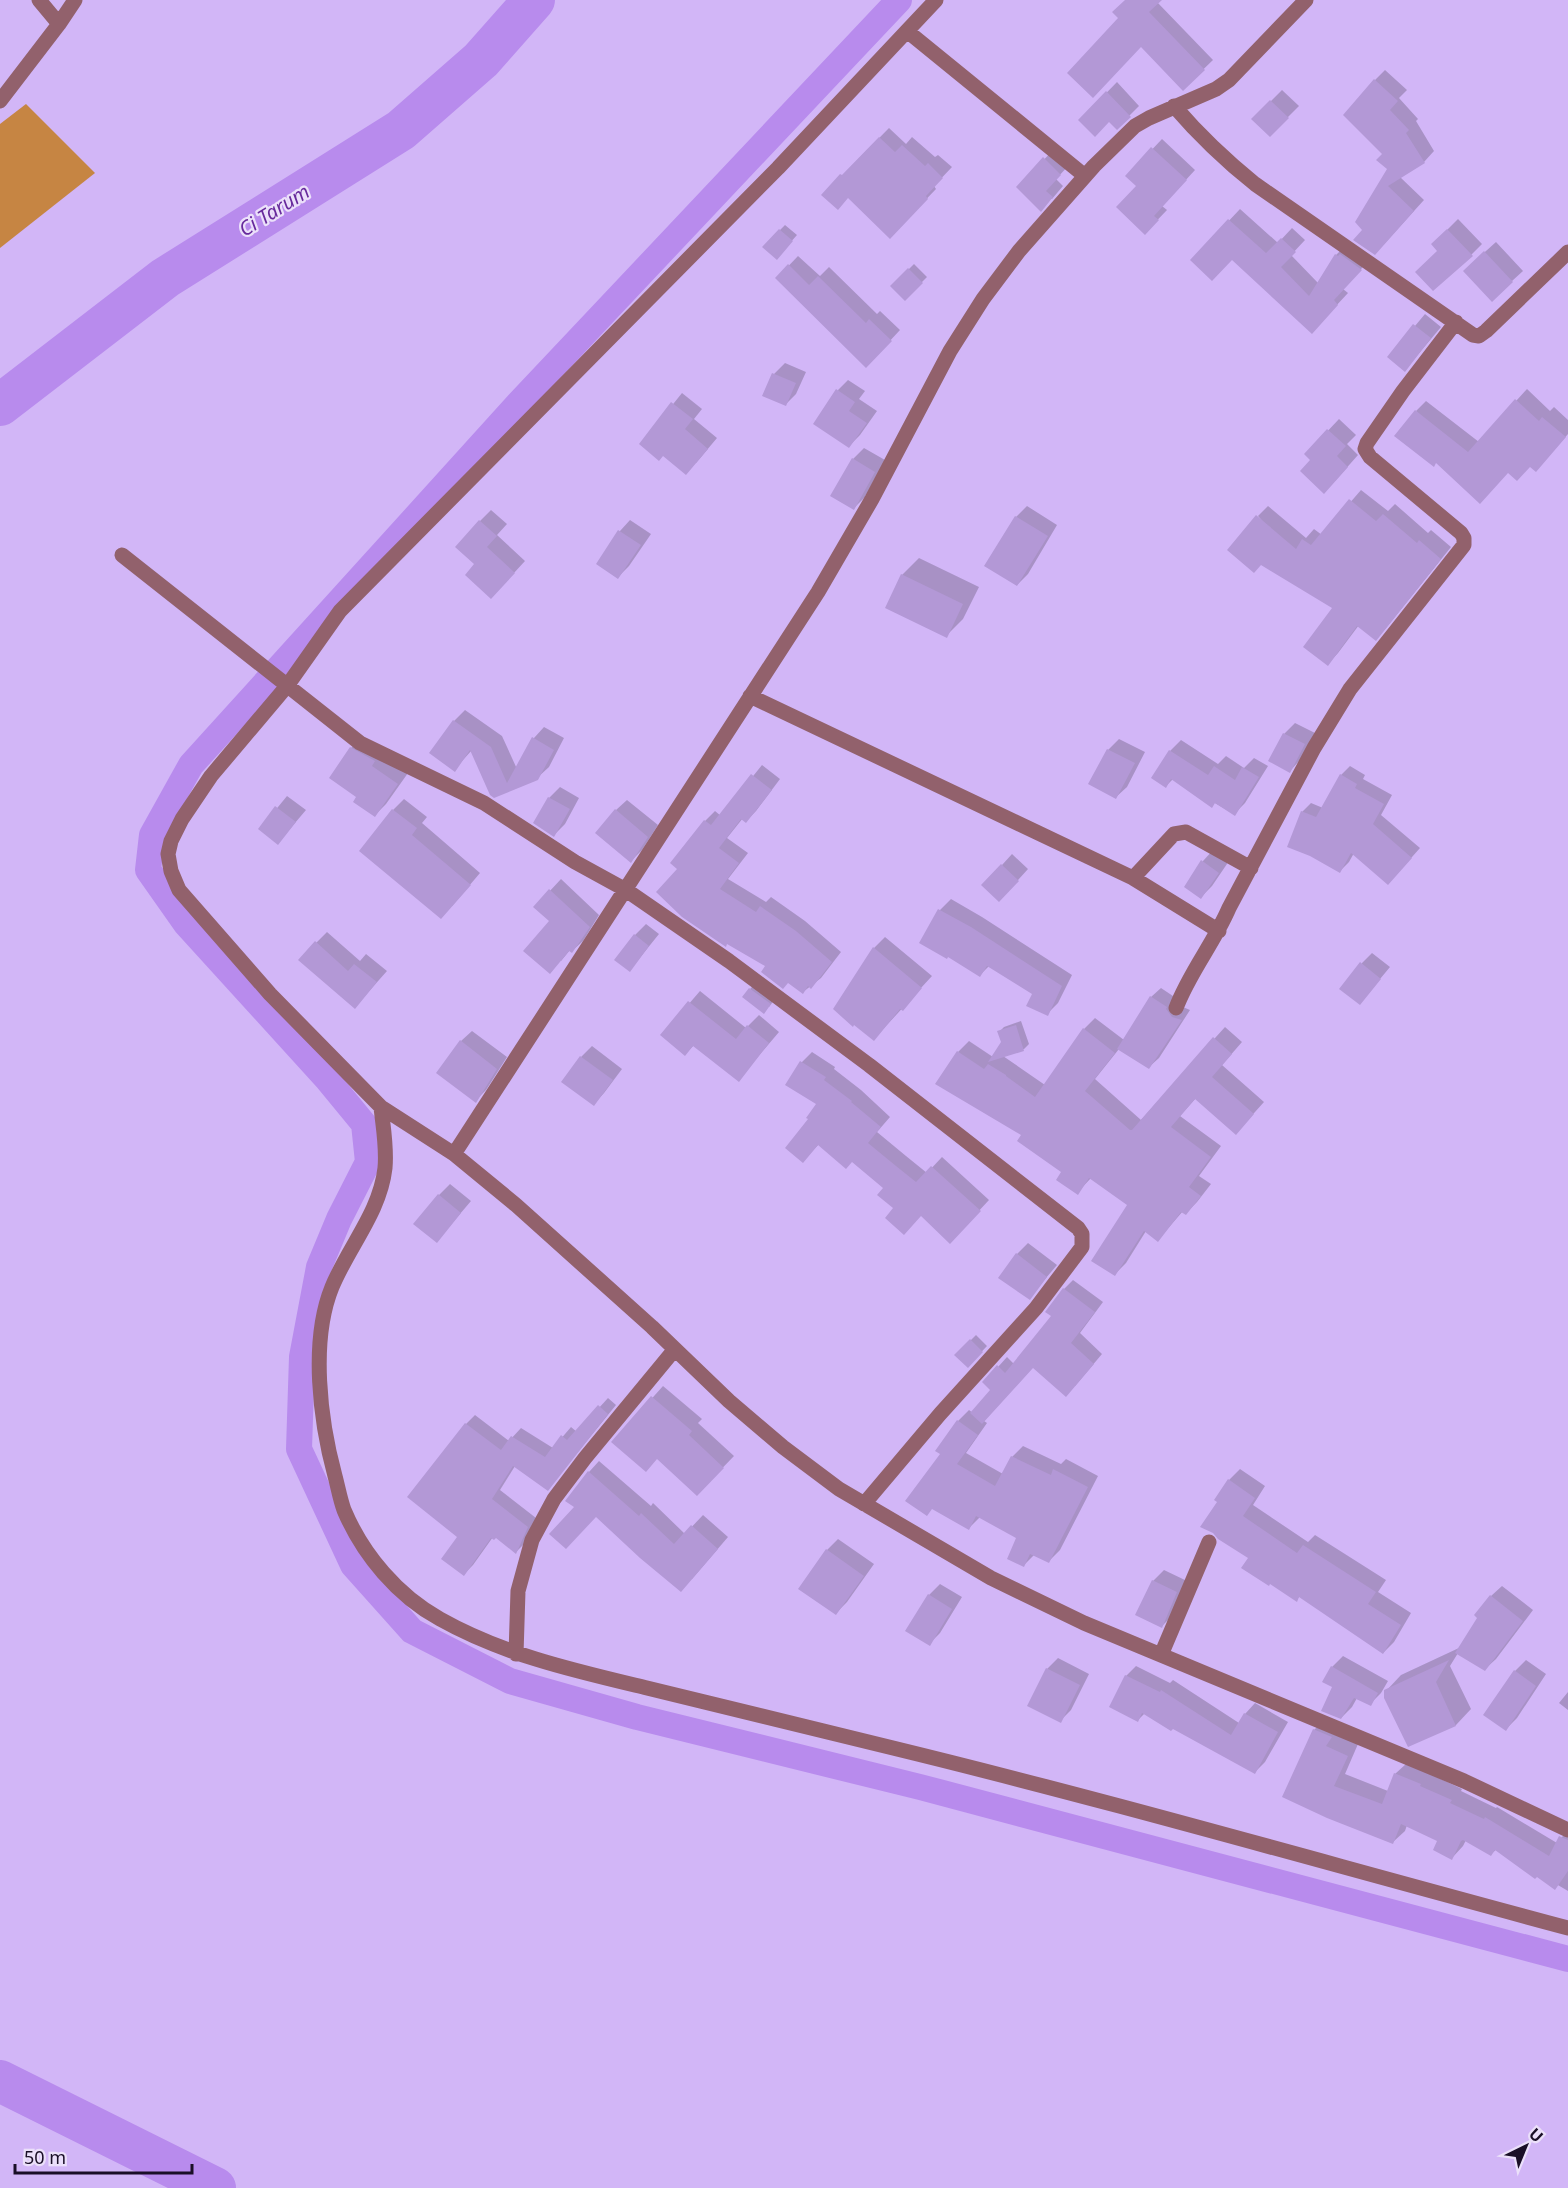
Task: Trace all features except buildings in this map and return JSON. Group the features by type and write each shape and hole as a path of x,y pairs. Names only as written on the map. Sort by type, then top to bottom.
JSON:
{"street":[{"path":"39,0 59,24"},
{"path":"0,101 75,0"},
{"path":"936,0 778,168 340,611 287,686 194,799 171,840 168,854 171,871 178,890 270,994 381,1107 454,1154 516,1205 729,1401 783,1447 839,1489 991,1578 1084,1623 1464,1781 1568,1830"},
{"path":"454,1154 843,550 950,351 1019,251 1085,176 1135,126 1174,106 1216,89 1229,80 1306,0"},
{"path":"907,32 1085,176"},
{"path":"1174,106 1202,138 1255,184 1473,335 1479,336 1568,252"},
{"path":"1176,1008 1181,994 1219,932 1229,908 1314,748 1350,689 1464,545 1461,533 1370,457 1365,449 1403,391 1456,322"},
{"path":"122,555 360,743 484,803 575,862 626,890 729,961 869,1065 1078,1228 1082,1234 1082,1247 1036,1308 940,1414 864,1504"},
{"path":"750,696 1133,878 1219,932"},
{"path":"1133,878 1174,834 1186,832 1251,868"},
{"path":"381,1107 385,1153 380,1190 371,1213 331,1289 323,1326 320,1357 322,1415 326,1444 343,1508 359,1537 386,1576 408,1599 441,1620 516,1654 908,1751 1568,1928"},
{"path":"516,1654 518,1591 532,1540 554,1499 675,1349"},
{"path":"1161,1655 1209,1542"}],"shaded area":[{"path":"26,104 95,173 0,248 0,124"}],"waterway":[{"name":"Ci Tarum","path":"0,405 165,278 401,130 481,60 534,0"},
{"path":"899,0 518,404 191,765 152,835 148,870 186,924 327,1079 364,1124 368,1162 339,1219 319,1267 302,1357 299,1449 353,1565 412,1631 510,1681 637,1717 920,1787 1568,1959"},
{"name":"Ci Tarum","path":"0,2081 215,2188"}]}
